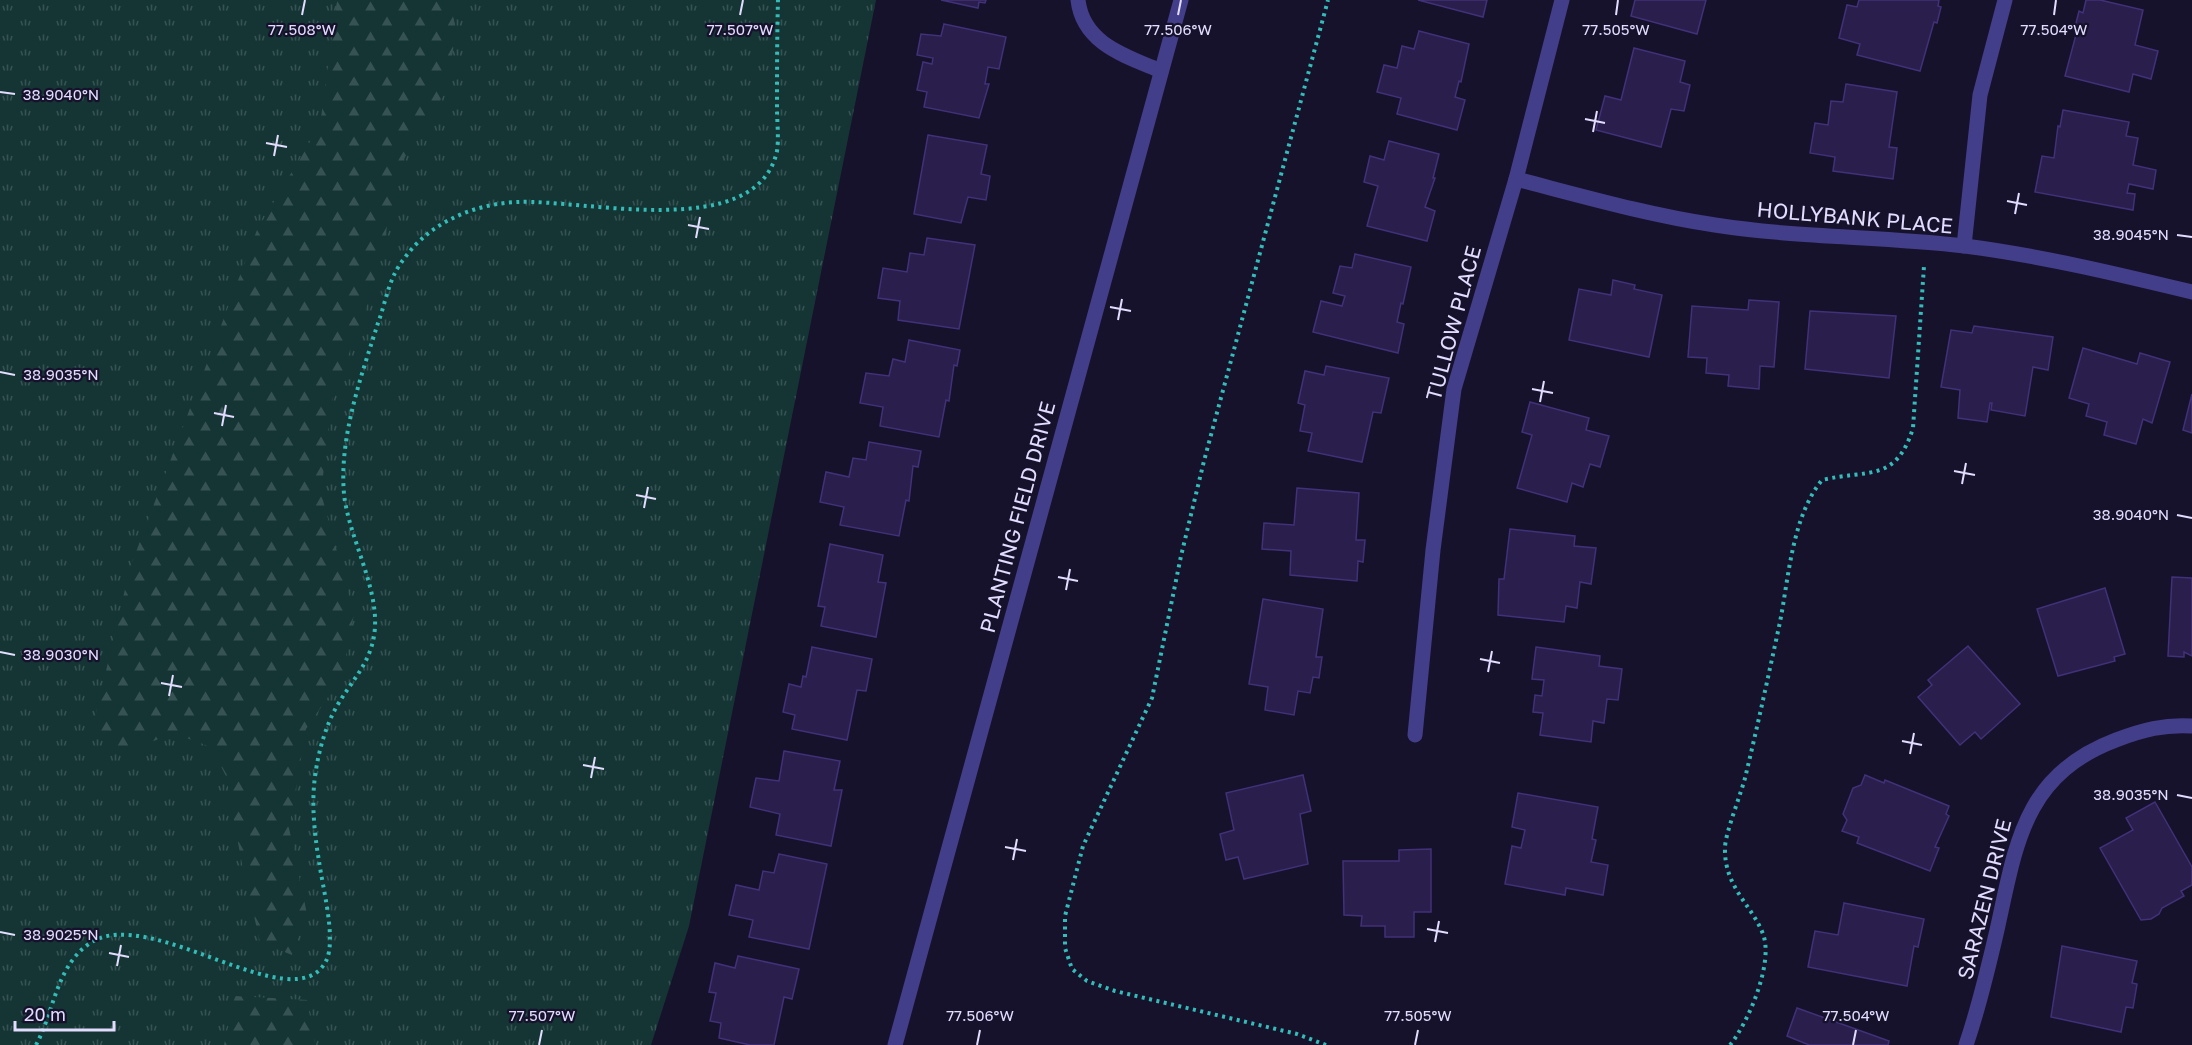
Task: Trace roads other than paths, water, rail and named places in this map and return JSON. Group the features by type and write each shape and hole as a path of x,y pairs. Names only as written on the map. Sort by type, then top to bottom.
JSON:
{"street":[{"path":"1078,0 1079,9 1092,33 1110,50 1161,71"},
{"name":"PLANTING FIELD DRIVE","path":"895,1045 1180,0"},
{"name":"TULLOW PLACE","path":"1415,735 1433,550 1454,389 1516,179 1562,0"},
{"path":"1964,246 1980,95 2005,0"},
{"name":"HOLLYBANK PLACE","path":"1516,179 1645,212 1715,225 1778,233 1964,246 2043,258 2192,292"},
{"name":"SARAZEN DRIVE","path":"1966,1045 1978,1010 2014,850 2028,814 2047,786 2075,761 2101,746 2169,724 2192,726"}]}
